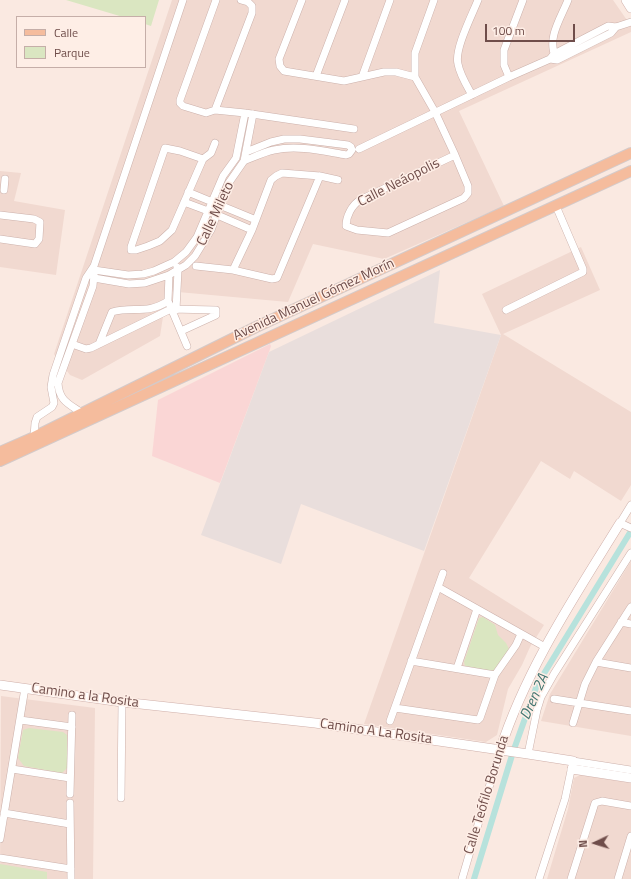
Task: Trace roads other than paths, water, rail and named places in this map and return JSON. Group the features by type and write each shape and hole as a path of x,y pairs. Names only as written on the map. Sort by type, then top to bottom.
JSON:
{"main road":[{"name":"Avenida Manuel Gómez Morín","path":"0,461 256,327 631,154"},
{"name":"Avenida Manuel Gómez Morín","path":"0,452 84,417 631,171"}],"street":[{"path":"84,417 61,397 58,392 58,383 93,286 94,271 183,0"},
{"path":"216,0 180,100 180,103 183,106 206,113 215,110 245,113 354,129"},
{"path":"215,110 252,13 252,6 248,2 241,0"},
{"path":"302,0 279,59 280,66 284,71 344,81 384,72 396,72 415,77"},
{"path":"316,76 345,0"},
{"path":"362,77 390,0"},
{"path":"434,0 415,53 415,77 435,112 455,155"},
{"path":"472,95 458,65 457,58 460,44 478,0"},
{"path":"509,77 504,65 504,50 523,0"},
{"path":"554,58 552,38 568,0"},
{"path":"626,0 631,8"},
{"path":"359,149 509,77 554,58 578,46 608,26 616,27 631,22"},
{"name":"Calle Mileto","path":"94,271 128,275 154,271 174,262 186,252 197,237 223,176 236,158 245,113"},
{"name":"Calle Mileto","path":"94,271 122,283 137,284 158,280 186,265 199,251 211,230 228,184 244,160 253,114"},
{"path":"244,160 285,148 299,148 346,155 349,154 352,147 348,145 292,139 271,142 246,152"},
{"path":"203,159 180,151 165,148 131,250 148,246 168,235 172,230 203,159 211,153 215,143"},
{"name":"Calle Neáopolis","path":"455,155 468,186 468,193 464,198 388,233 357,230 346,226 348,216 354,205 360,200 455,155"},
{"path":"233,270 252,230 272,180 276,176 282,173 320,176 338,180"},
{"path":"196,266 233,270 272,279 276,278 320,176"},
{"path":"188,192 256,220"},
{"path":"184,202 217,214 252,230"},
{"path":"506,310 583,272 556,206"},
{"path":"0,215 40,222 39,239 37,243 0,240"},
{"path":"174,262 178,270 174,309"},
{"path":"34,437 37,417 54,403 51,387 53,374 86,278 94,271"},
{"path":"169,275 168,301 174,309 187,346"},
{"path":"99,344 112,312 118,310 156,308 168,301"},
{"path":"72,344 86,349 174,309 216,310 216,315 181,331"},
{"path":"625,525 631,505"},
{"name":"Calle Teófilo Borunda","path":"462,879 504,750 505,735 528,679 545,647 625,525"},
{"name":"Calle Teófilo Borunda","path":"524,753 541,697 631,553"},
{"path":"390,721 443,573"},
{"path":"438,588 545,647"},
{"path":"573,723 585,684 596,662 631,607"},
{"path":"456,668 477,609"},
{"path":"621,622 631,624"},
{"path":"395,708 478,720 495,675 516,645 521,634"},
{"path":"411,662 495,675"},
{"path":"596,662 631,668"},
{"name":"Camino a la Rosita","path":"0,685 122,702 171,707"},
{"path":"0,839 25,688"},
{"path":"554,699 631,711"},
{"path":"121,798 122,702"},
{"name":"Camino A La Rosita","path":"171,707 314,723 524,753 631,778"},
{"path":"70,794 72,715"},
{"path":"20,720 72,727"},
{"path":"539,879 565,799 573,765 631,770"},
{"path":"12,769 70,778"},
{"path":"571,879 595,803 602,801 631,806"},
{"path":"70,803 71,879"},
{"path":"4,813 70,824"},
{"path":"618,879 631,836"},
{"path":"0,858 71,869"}],"waterway":[{"name":"Dren 2A","path":"474,879 513,752 537,685 631,531"}]}
